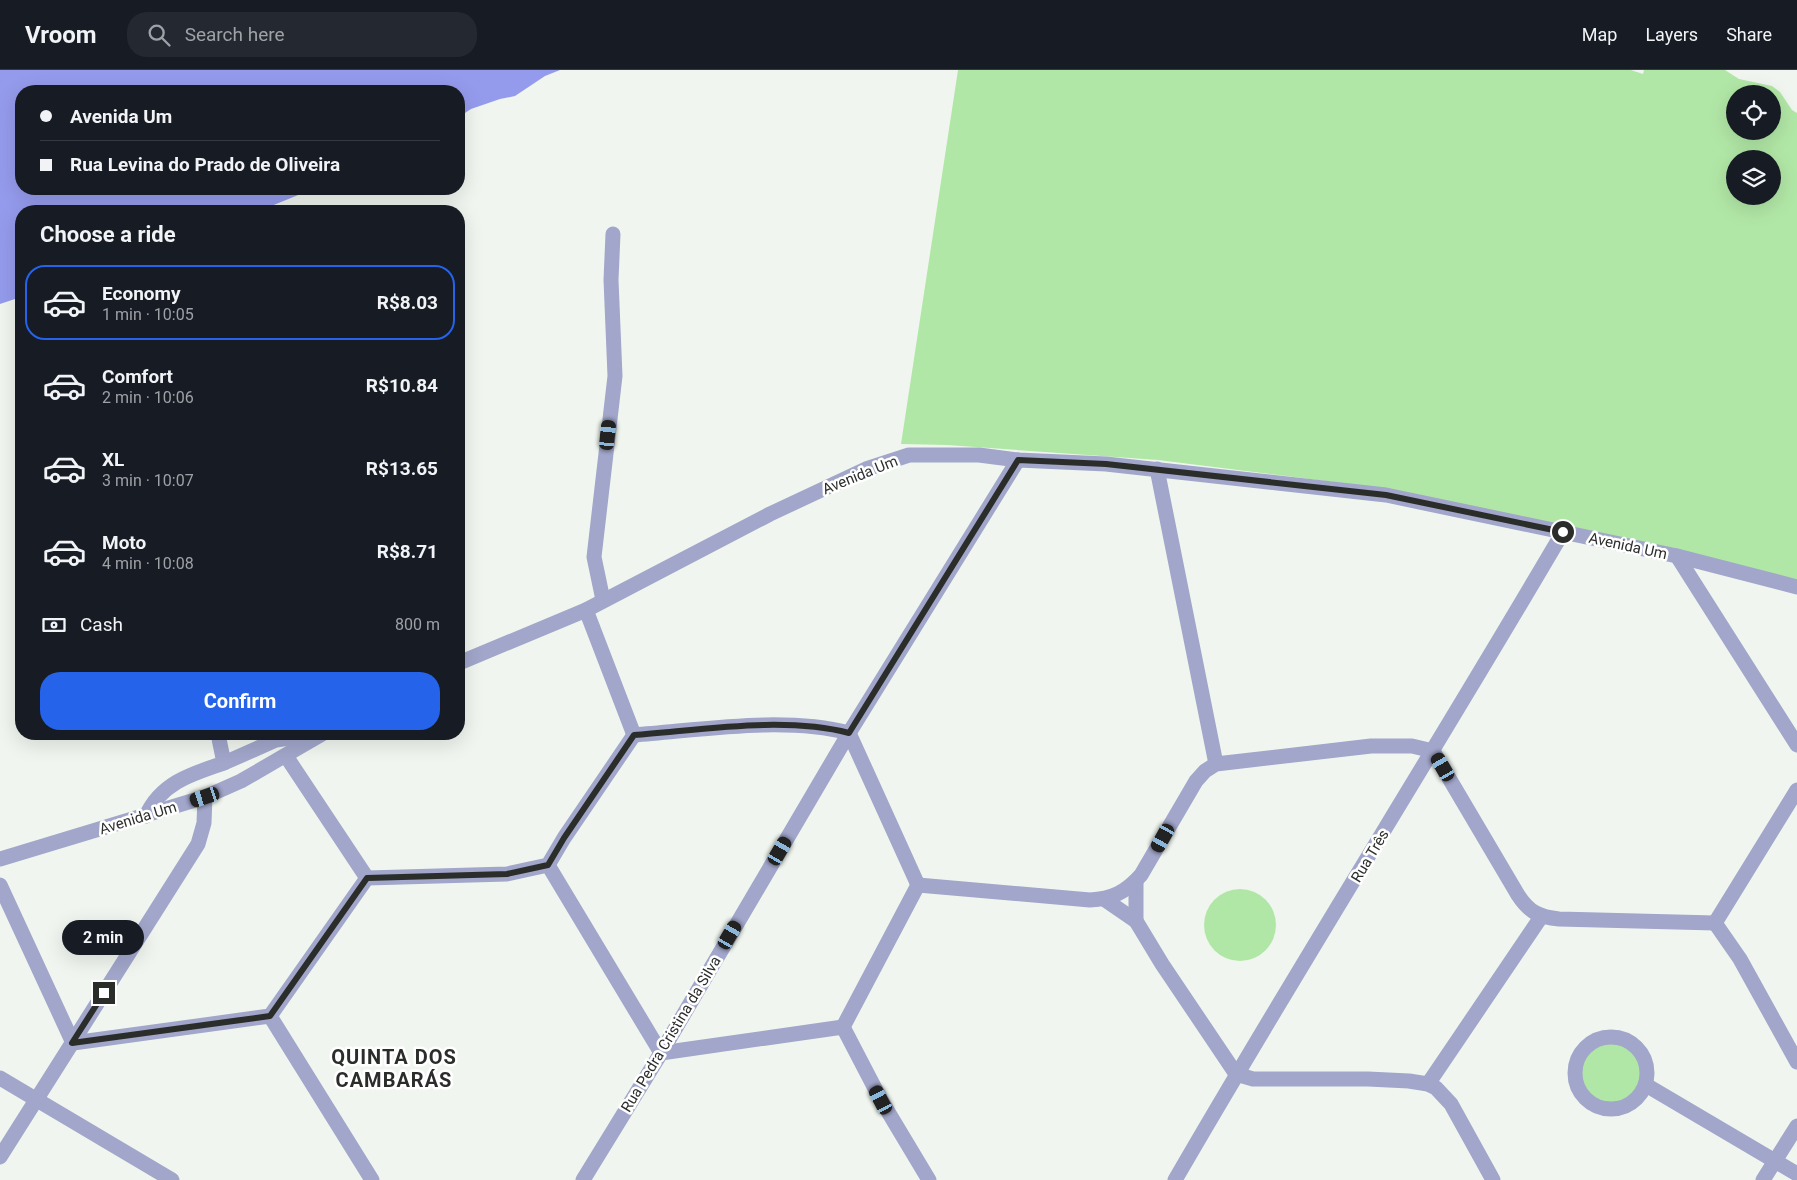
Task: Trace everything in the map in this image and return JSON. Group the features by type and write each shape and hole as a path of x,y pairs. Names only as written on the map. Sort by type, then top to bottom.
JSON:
{"street":[{"path":"603,600 594,557 615,376 612,280 613,234"},
{"name":"Avenida Um","path":"465,660 586,610 770,514 866,470 909,455 979,455 1018,460 1156,470 1386,495 1677,556 1797,587"},
{"name":"Rua Pedra Cristina da Silva","path":"583,1180 661,1053 849,733 1018,460"},
{"path":"1156,470 1216,764"},
{"name":"Rua Três","path":"1175,1180 1236,1074 1434,751 1563,532"},
{"path":"1677,556 1797,745"},
{"path":"586,610 634,735"},
{"path":"634,735 794,724 831,728 849,733 918,885"},
{"path":"367,878 507,874 548,865 564,838 634,735"},
{"path":"219,740 224,763"},
{"path":"146,816 151,803 164,789 276,740"},
{"name":"Avenida Um","path":"0,859 205,797 241,781 312,740"},
{"path":"918,885 1090,900 1104,899 1118,895 1136,881 1196,781 1205,770 1216,764 1372,746 1412,746 1434,751 1518,895 1529,910 1541,917 1558,920 1715,923"},
{"path":"286,756 367,878"},
{"path":"1715,923 1797,790"},
{"path":"0,1157 198,844 204,823 205,797"},
{"path":"548,865 661,1053 842,1027"},
{"path":"72,1043 270,1016 367,878"},
{"path":"1136,881 1136,921"},
{"path":"0,885 72,1043"},
{"path":"842,1027 918,885"},
{"path":"1104,899 1136,921 1162,964 1236,1074 1253,1079 1368,1078 1410,1080 1428,1084 1436,1088 1451,1104 1493,1180"},
{"path":"1428,1084 1541,917"},
{"path":"1715,923 1740,959 1797,1062"},
{"path":"270,1016 372,1180"},
{"path":"842,1027 881,1100 929,1180"},
{"path":"1614,1036 1626,1039 1637,1046 1644,1056 1648,1069 1646,1085 1640,1096 1628,1106 1616,1110 1603,1109 1590,1103 1581,1094 1575,1074 1577,1061 1583,1050 1601,1038 1614,1036"},
{"path":"0,1078 172,1180"},
{"path":"1646,1085 1797,1174"},
{"path":"1763,1180 1797,1126"}],"green space":[{"path":"958,70 1631,70 1643,74 1644,70 1725,70 1739,79 1767,85 1726,85 1726,140 1781,140 1781,94 1792,110 1797,113 1797,581 1381,488 1158,460 947,445 901,444"},
{"path":"1240,889 1260,895 1270,905 1276,925 1270,945 1260,955 1240,961 1220,955 1210,945 1204,925 1210,905 1220,895"},
{"path":"1611,1041 1623,1043 1634,1050 1641,1061 1643,1073 1641,1085 1634,1096 1623,1103 1611,1105 1599,1103 1588,1096 1581,1085 1579,1073 1581,1061 1588,1050 1599,1043"}],"water":[{"path":"0,70 560,70 545,76 515,96 500,99 465,113 465,85 15,85 15,195 298,195 274,205 15,205 15,299 0,304"}],"district":[{"name":"QUINTA DOS CAMBARÁS","path":"394,1068"}],"route":[{"path":"104,993 72,1043 270,1016 367,878 471,877 507,874 548,865 564,838 634,735 794,724 831,728 849,733 1018,460 1106,464 1386,495 1563,532"}]}
